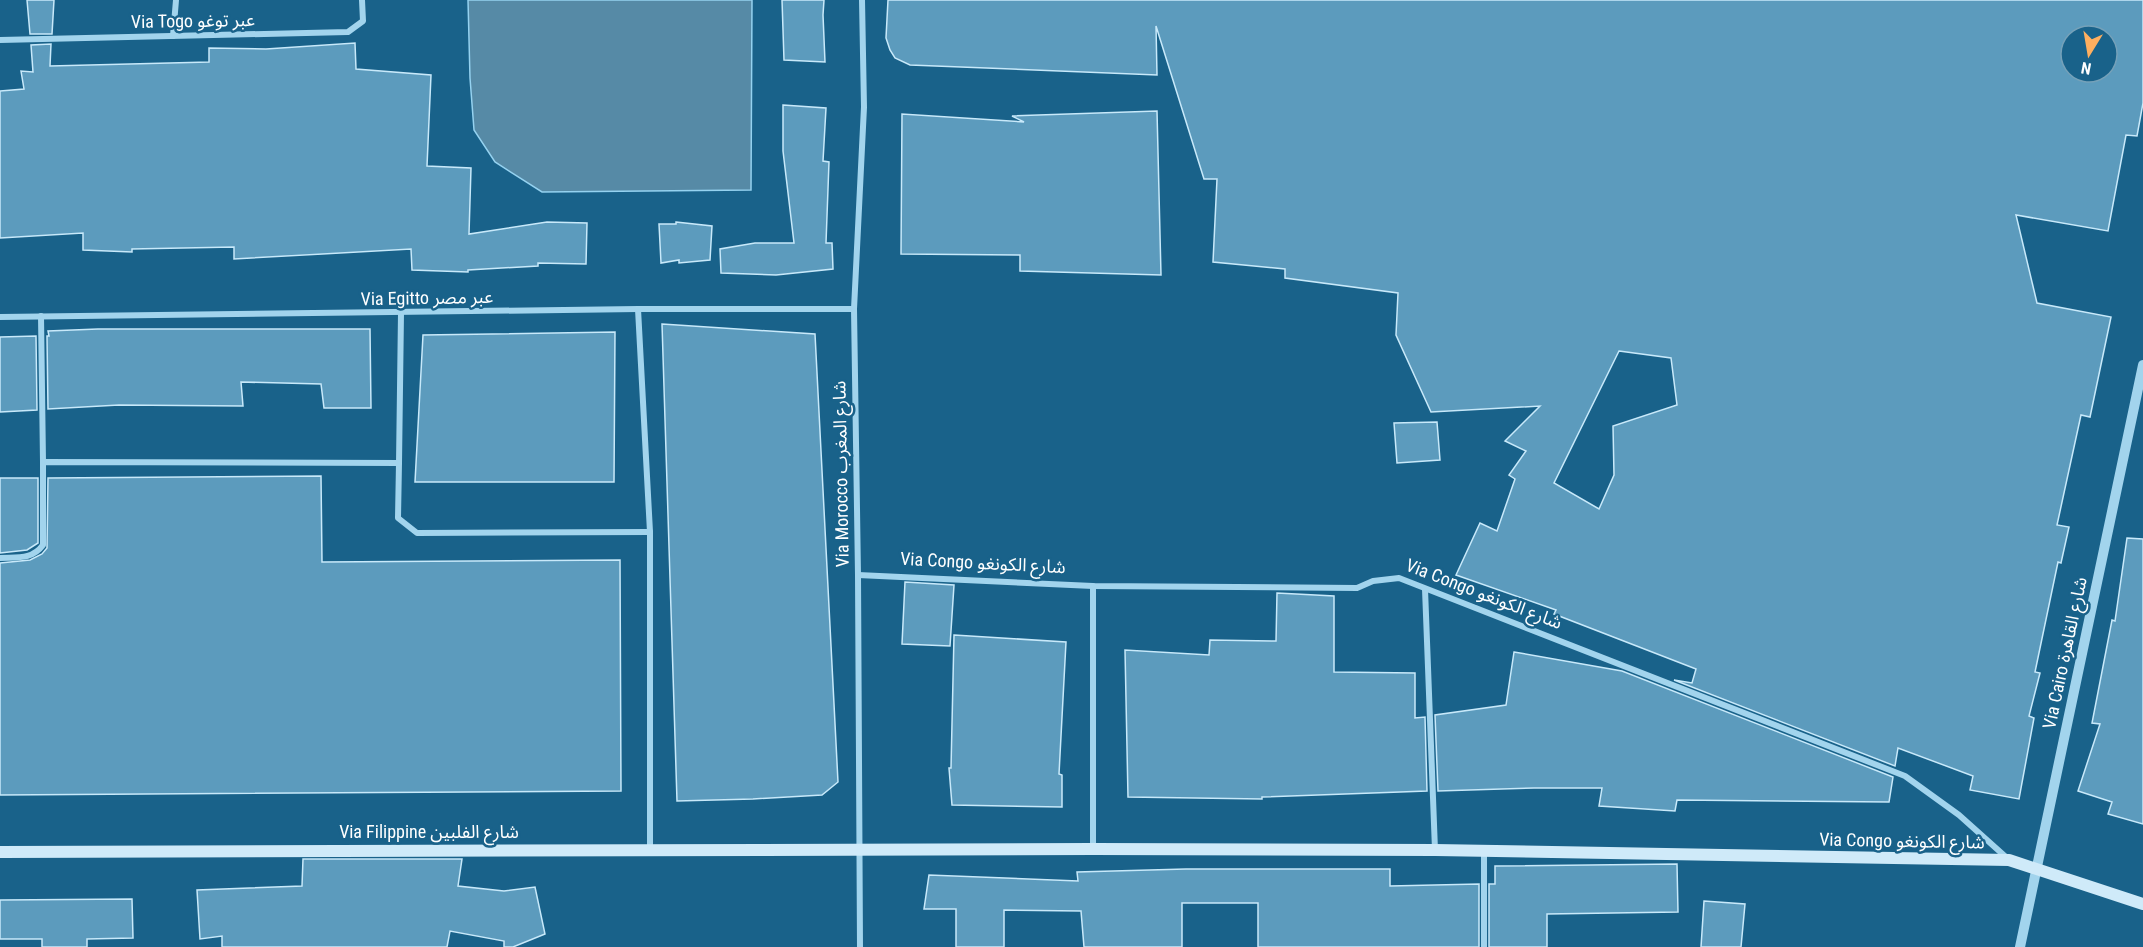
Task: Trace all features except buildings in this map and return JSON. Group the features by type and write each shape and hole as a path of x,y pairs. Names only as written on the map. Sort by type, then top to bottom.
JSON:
{"main road":[{"name":"Via Congo شارع الكونغو","path":"859,848 1435,850 2009,860 2143,904"},
{"name":"Via Filippine شارع الفلبين","path":"0,852 859,848"}],"street":[{"path":"173,36 176,0"},
{"name":"Via Togo عبر توغو","path":"0,40 348,32 363,21 362,0"},
{"name":"Via Morocco شارع المغرب","path":"860,947 854,309 864,107 862,0"},
{"path":"638,309 650,531 650,849"},
{"name":"Via Egitto عبر مصر","path":"0,317 638,309 854,309"},
{"path":"401,313 398,518 417,533 650,531"},
{"path":"0,558 28,557 38,552 43,545 41,316"},
{"name":"Via Cairo شارع القاهرة","path":"2020,947 2143,365"},
{"path":"43,462 399,463"},
{"name":"Via Congo شارع الكونغو","path":"858,575 1093,586 1357,588 1373,581 1399,578 1905,776 1959,815 2009,860"},
{"path":"1093,586 1093,849"},
{"path":"1425,589 1435,850"},
{"path":"1484,851 1484,947"}],"water":[{"path":"468,0 752,0 751,190 542,192 495,162 474,130"}]}
